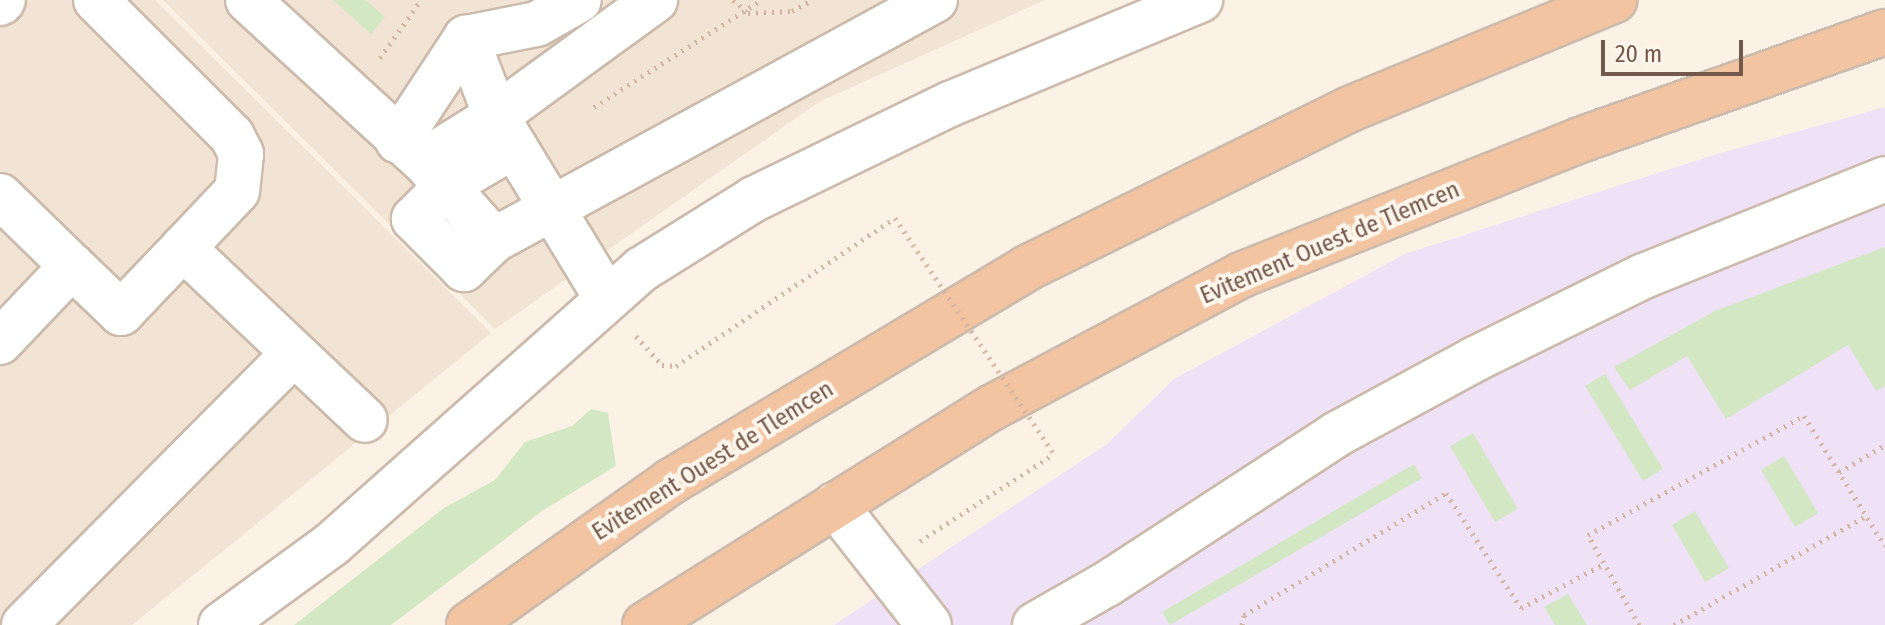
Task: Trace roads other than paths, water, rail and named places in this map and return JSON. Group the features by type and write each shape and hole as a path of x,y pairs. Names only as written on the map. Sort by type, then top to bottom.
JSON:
{"highway":[{"name":"Evitement Ouest de Tlemcen","path":"469,625 670,482 1027,268 1350,109 1614,0"},
{"name":"Evitement Ouest de Tlemcen","path":"645,625 993,407 1241,275 1580,140 1885,32"}],"street":[{"path":"0,196 121,313 237,191 241,154 232,136 96,0"},
{"path":"248,0 423,162"},
{"path":"466,38 537,24 579,0"},
{"path":"423,162 505,131 655,0"},
{"path":"466,38 423,162 414,219 464,269 494,240 555,211 935,0"},
{"path":"221,625 332,544 606,297 754,199 950,104 1200,0"},
{"path":"466,38 505,131 606,297"},
{"path":"1035,625 1107,584 1337,434 1475,359 1644,276 1885,179"},
{"path":"183,248 365,420"},
{"path":"0,342 72,266"},
{"path":"24,625 293,354"},
{"path":"835,505 929,625"}]}
